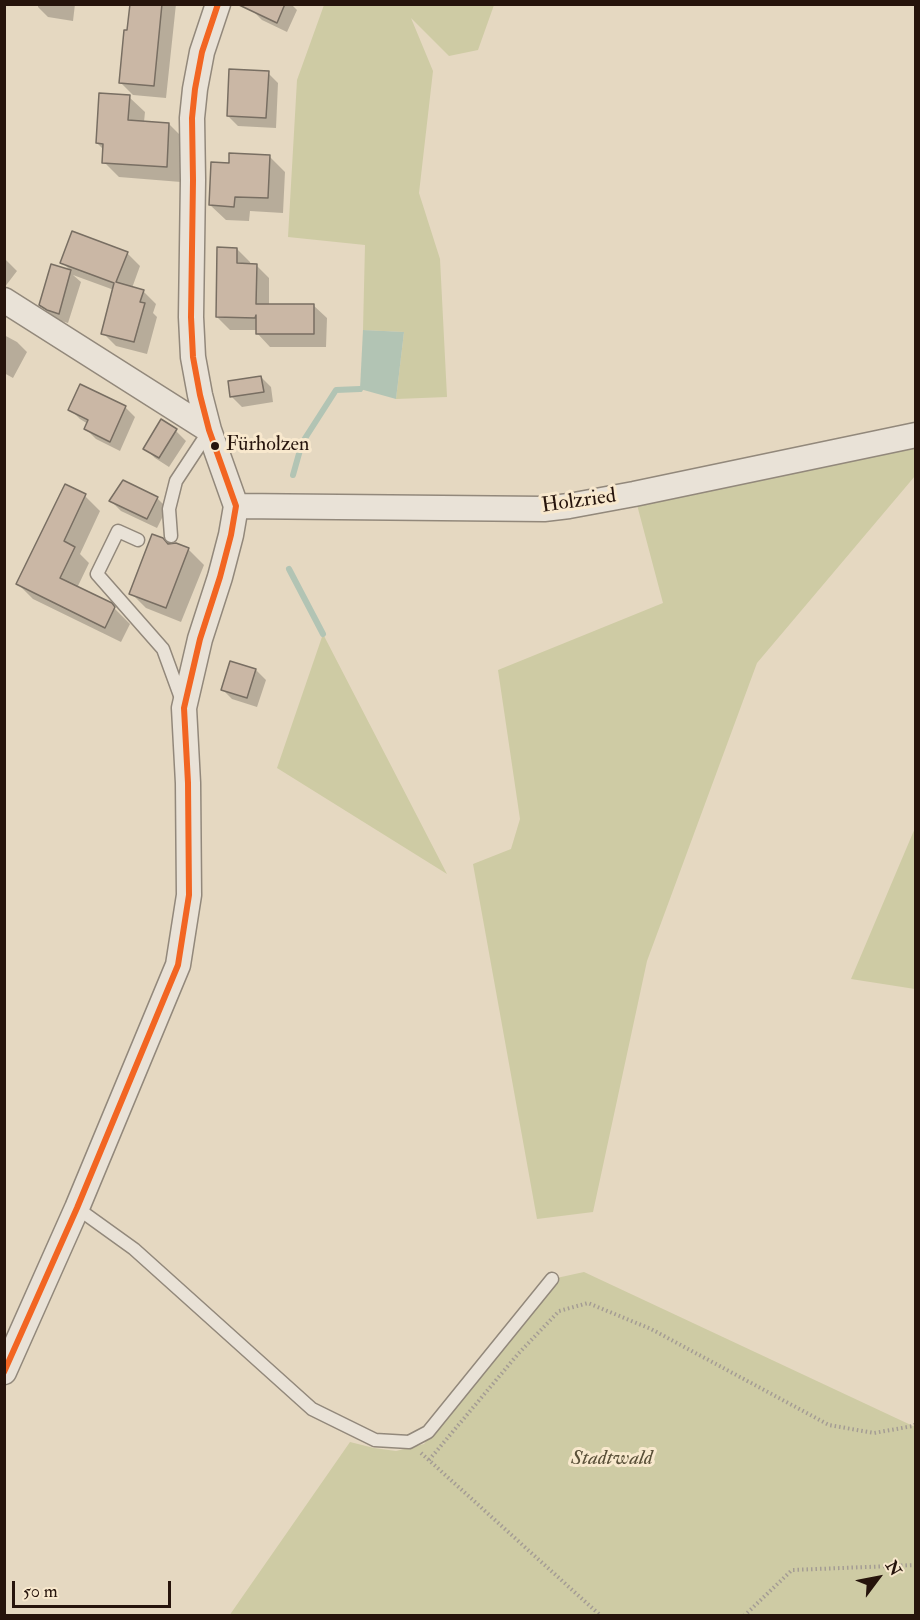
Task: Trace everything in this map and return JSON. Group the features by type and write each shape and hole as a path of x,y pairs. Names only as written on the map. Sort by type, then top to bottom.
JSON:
{"street":[{"path":"4,1372 77,1208 178,965 189,895 188,783 184,708 200,639 231,535 236,506 209,430 200,395 193,357 191,317 192,118 202,52 219,4"},
{"path":"4,300 209,430"},
{"name":"Holzried","path":"236,506 544,509 634,494 915,435"}],"lane":[{"path":"171,536 169,509 176,481 209,430"},
{"path":"138,540 118,531 97,574 163,649 184,708"},
{"path":"77,1208 134,1249 312,1409 375,1440 409,1442 428,1432 552,1280"}],"path":[{"path":"429,1460 518,1354 559,1311 588,1303 651,1329 829,1425 874,1432 915,1424"},
{"path":"409,1442 601,1616"},
{"path":"744,1616 792,1570 915,1565"}],"green space":[{"path":"324,5 494,5 478,50 449,56 411,18 433,71 419,193 440,259 447,397 396,399 404,332 363,330 365,245 288,237 297,80"},
{"path":"915,444 915,476 757,663 647,961 593,1212 537,1219 473,864 511,849 520,819 498,670 663,603 636,501"},
{"path":"323,634 447,874 277,768"},
{"path":"915,828 915,989 851,979"},
{"name":"Stadtwald","path":"584,1272 913,1426 915,1424 915,1615 229,1616 350,1442 396,1451 424,1444 552,1279"}],"shaded area":[{"path":"363,330 404,332 396,399 360,389"}],"building":[{"path":"130,4 162,4 154,86 119,83 124,30 127,30"},
{"path":"237,4 285,4 277,23"},
{"path":"229,69 269,71 266,118 227,116"},
{"path":"99,93 130,95 128,120 169,123 167,167 102,163 103,144 96,143"},
{"path":"229,153 270,155 268,198 235,197 234,207 209,205 211,162 229,163"},
{"path":"72,231 128,252 116,282 144,290 140,302 145,303 134,342 101,334 114,283 60,263"},
{"path":"217,247 237,248 237,263 257,264 256,304 314,304 314,334 256,334 256,315 255,318 216,317"},
{"path":"51,264 71,270 59,314 39,305"},
{"path":"261,376 264,392 230,397 228,381"},
{"path":"80,384 126,406 110,442 84,429 88,420 68,410"},
{"path":"161,419 177,429 159,458 143,449"},
{"path":"123,480 158,497 147,519 109,501"},
{"path":"65,484 86,494 64,541 75,547 60,578 112,603 115,607 105,628 16,584"},
{"path":"152,534 163,538 168,544 176,543 189,548 166,608 129,594"},
{"path":"230,661 256,669 247,698 221,690"}],"waterway":[{"path":"293,475 302,443 336,390 360,389"},
{"path":"289,569 323,634"}],"transit line":[{"path":"4,1372 77,1208 178,965 189,895 188,783 184,708 200,639 231,535 236,506 209,430 200,395 193,357 191,317 192,118 202,52 218,4"}],"place":[{"name":"Fürholzen","path":"215,446"}]}
